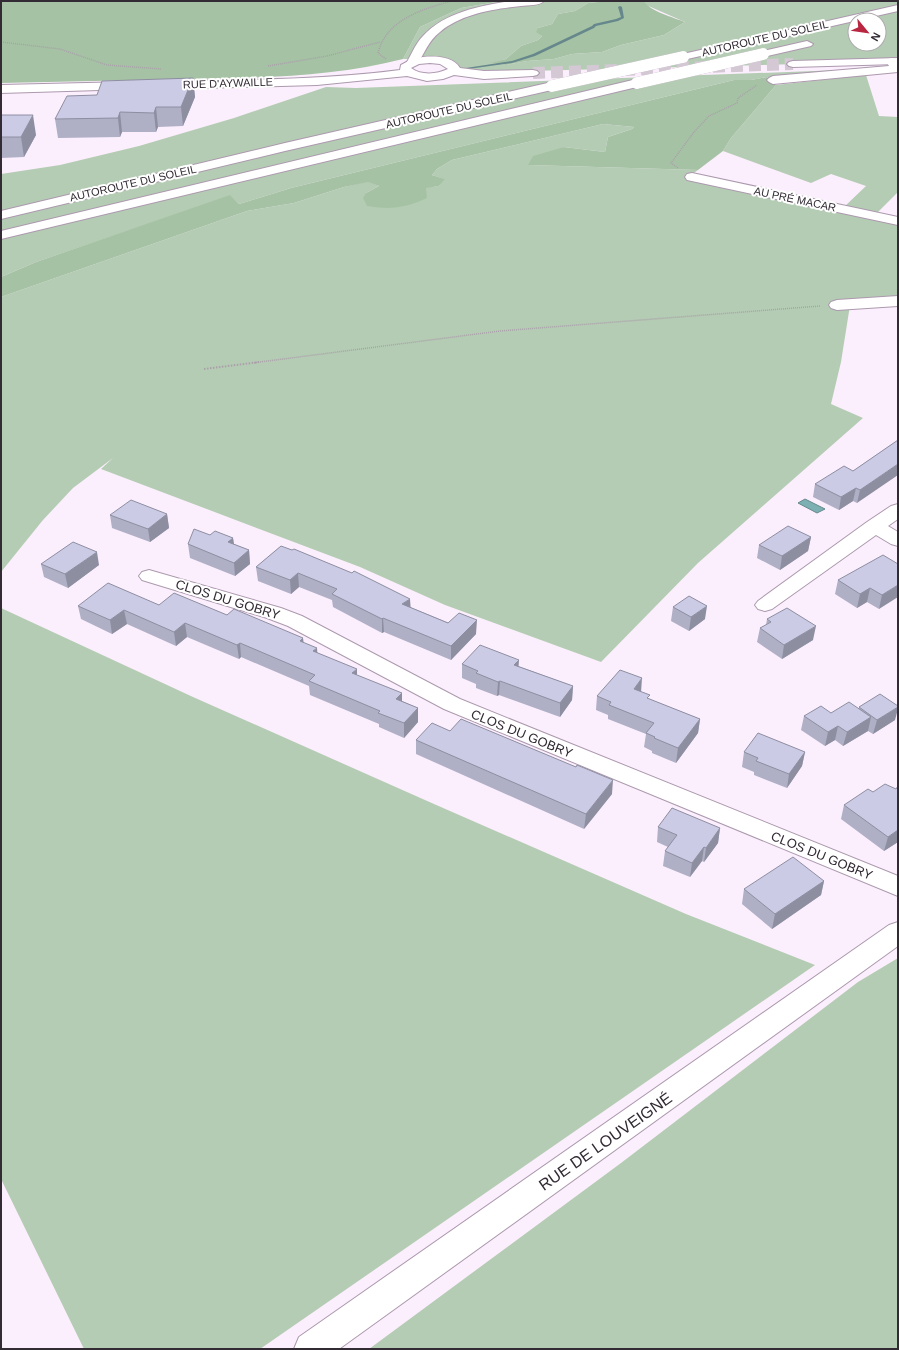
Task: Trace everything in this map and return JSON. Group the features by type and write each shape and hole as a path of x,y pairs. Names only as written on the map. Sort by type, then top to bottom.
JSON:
{"main road":[{"path":"533,73 484,75 453,71 443,75 419,76 410,67 427,38 437,28 451,21 488,9 509,4 539,1"},
{"name":"AUTOROUTE DU SOLEIL","path":"1,215 285,147 898,8"},
{"name":"AUTOROUTE DU SOLEIL","path":"1,235 298,162 817,42"},
{"name":"RUE D'AYWAILLE","path":"154,85 332,80 381,76 430,60 446,62 452,65 454,68 453,71"},
{"path":"793,64 896,65"},
{"path":"773,80 854,73 896,65"},
{"path":"1,89 139,86"},
{"name":"AU PRÉ MACAR","path":"692,177 898,221"},
{"path":"837,305 898,301"},
{"path":"765,605 898,510"},
{"path":"874,526 898,540"},
{"name":"CLOS DU GOBRY","path":"149,576 259,608 295,621 452,704 898,886"},
{"name":"RUE DE LOUVEIGNÉ","path":"311,1349 898,932"}],"path":[{"path":"391,62 378,53 380,42 384,35 396,24 416,12 452,1"},
{"path":"1,42 60,49 107,65 161,69"},
{"path":"267,66 327,56 380,42"},
{"path":"692,177 671,162 695,131 710,115 730,108 737,103 738,98 762,81 773,80"},
{"path":"204,369 500,331 837,305"}],"shaded area":[{"path":"1,1 502,1 461,8 420,27 403,59 350,70 270,77 1,83"},
{"path":"502,1 608,1 588,3 575,11 558,14 552,24 538,28 542,36 538,40 521,46 506,59 492,63 506,65 527,61 554,59 572,54 602,52 621,45 664,35 685,22 646,5 644,1 898,1 898,59 799,64 485,72 463,70 452,62 438,59 403,59 420,27 461,8"},
{"path":"608,1 644,1 651,8 685,22 664,35 621,45 602,52 572,54 554,59 527,61 506,65 490,63 506,59 521,46 538,40 542,36 536,32 538,28 552,24 558,14 575,11 588,3"},
{"path":"840,70 770,79 767,77 751,80 734,80 291,188 239,204 230,196 36,262 1,277 1,174 60,165 139,146 234,118 326,87 356,88"},
{"path":"866,75 879,116 898,117 898,192 875,215 843,208 866,186 831,174 811,183 723,151 731,138 776,85"},
{"path":"767,77 776,85 731,138 723,151 698,170 528,165 533,156 564,147 605,152 608,137 634,127 603,124 452,160 437,169 432,175 445,179 439,186 426,188 427,198 412,204 391,208 367,206 363,198 366,193 379,186 368,182 344,187 294,203 247,211 1,297 1,277 36,262 230,195 239,204 291,188 734,80 751,80"},
{"path":"603,124 634,127 608,137 605,152 564,147 529,165 698,170 687,178 898,225 898,296 851,299 841,362 831,404 863,418 698,563 601,662 445,605 360,567 101,469 113,458 73,488 43,520 1,572 1,297 247,211 294,203 368,181 379,186 366,193 439,186 444,179 432,175 437,169 452,160"},
{"path":"805,499 825,509 817,513 798,503"},
{"path":"1,608 193,697 434,804 686,914 815,965 260,1349 84,1349 1,1179"},
{"path":"898,958 898,1349 369,1349 621,1163 858,982"}],"building":[{"path":"193,78 181,107 156,107 154,113 120,112 118,118 55,119 67,96 97,95 102,81"},
{"path":"1,115 33,115 21,137 1,137"},
{"path":"898,440 898,464 860,490 856,488 841,497 815,484 844,466 853,471"},
{"path":"131,500 167,514 148,529 110,515"},
{"path":"788,526 811,537 782,556 759,545"},
{"path":"194,529 210,535 215,531 233,538 228,542 249,550 234,563 188,544"},
{"path":"73,542 97,552 65,574 41,564"},
{"path":"281,546 292,550 294,549 352,573 354,571 410,599 402,604 448,623 459,613 477,620 451,646 383,618 382,619 332,594 337,589 298,573 290,580 256,567"},
{"path":"883,555 898,564 898,585 882,595 870,588 860,594 838,580"},
{"path":"108,583 159,605 174,593 227,615 234,609 303,638 300,641 317,648 313,651 357,669 352,673 402,693 396,699 418,708 404,723 378,713 380,711 309,681 315,675 240,643 237,645 185,623 174,632 124,610 110,620 78,606"},
{"path":"689,596 707,606 691,617 673,607"},
{"path":"787,608 816,626 784,645 760,628 771,622 767,619"},
{"path":"480,645 519,660 514,665 573,686 560,703 476,673 478,671 462,664"},
{"path":"620,670 642,678 634,689 650,695 647,698 700,719 678,748 646,733 654,723 609,705 611,702 597,696"},
{"path":"880,694 898,707 877,720 859,707"},
{"path":"849,702 871,717 847,732 838,726 828,732 804,716 821,706 831,713"},
{"path":"461,719 576,767 577,765 613,780 586,814 416,740 432,723 450,731"},
{"path":"758,733 805,752 789,774 756,761 758,758 744,752"},
{"path":"885,784 896,789 898,786 898,830 888,837 844,805 868,789 873,792"},
{"path":"672,808 720,828 706,848 704,847 692,863 665,851 677,835 658,827"},
{"path":"793,857 824,881 775,914 744,889"}],"waterway":[{"path":"468,68 512,62 534,55 595,25 617,20 623,17 620,7"}],"tunnel":[{"path":"533,73 793,64"}]}
